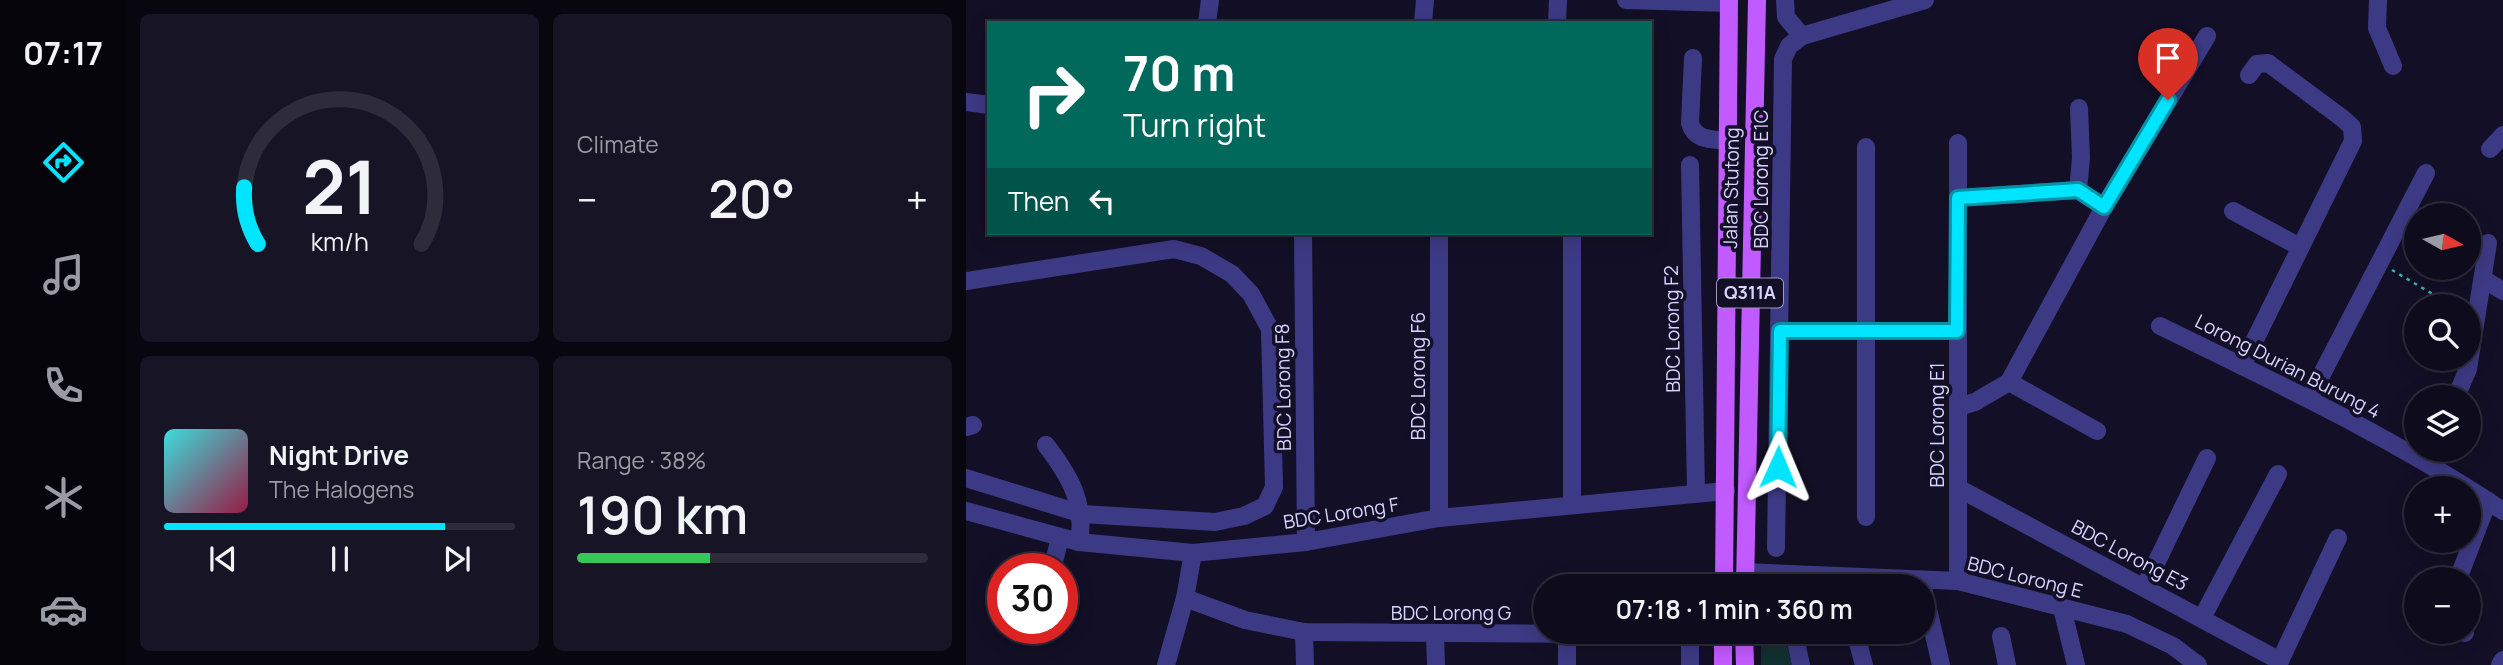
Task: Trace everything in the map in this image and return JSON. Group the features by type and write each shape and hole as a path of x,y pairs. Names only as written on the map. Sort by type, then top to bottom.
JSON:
{"main road":[{"name":"Jalan Stutong","path":"1745,574 1757,0"},
{"name":"Jalan Stutong","path":"1724,574 1729,1"},
{"path":"1723,665 1725,644"},
{"path":"1744,644 1745,665"}],"street":[{"path":"1207,21 1210,0"},
{"path":"1423,21 1425,0"},
{"path":"1557,21 1558,0"},
{"path":"1626,0 1729,1"},
{"path":"1785,0 1786,17 1802,36 1925,0"},
{"path":"2378,0 2377,28 2393,66"},
{"name":"BDC Lorong E1C","path":"1776,548 1783,59 1789,46 1802,36"},
{"path":"1958,407 1975,402 2009,382 2104,207 2207,36"},
{"path":"1693,58 1690,123 1693,131 1697,136 1728,141"},
{"path":"2242,366 2353,141 2352,127 2268,64 2257,64 2249,75"},
{"path":"966,102 987,105"},
{"path":"2078,190 2081,158 2079,108"},
{"path":"2490,149 2503,135"},
{"name":"BDC Lorong E1","path":"1958,143 1958,581"},
{"path":"1866,147 1866,517"},
{"name":"BDC Lorong F2","path":"1690,165 1696,492"},
{"path":"2310,397 2426,173"},
{"path":"1958,198 2078,190 2104,207"},
{"path":"2233,211 2300,247"},
{"name":"BDC Lorong F8","path":"1303,235 1306,542"},
{"name":"BDC Lorong F6","path":"1439,235 1439,518"},
{"path":"1572,235 1572,504"},
{"path":"2461,385 2468,369 2488,243"},
{"path":"966,281 1174,249 1201,256 1232,274 1251,294 1270,329 1274,487 1265,506 1244,516 1215,522 1082,514 966,478"},
{"path":"2483,279 2503,291"},
{"name":"Lorong Durian Burung 4","path":"2160,326 2404,442"},
{"path":"1780,331 1957,331"},
{"path":"2009,382 2097,431"},
{"path":"1046,445 1070,475 1082,514 1079,542"},
{"path":"2145,586 2207,457"},
{"name":"Lorong Durian Burung 4","path":"2440,462 2496,505"},
{"path":"2202,618 2278,474"},
{"name":"BDC Lorong E3","path":"1958,488 2145,586 2279,663"},
{"name":"BDC Lorong F","path":"966,511 1079,542 1193,554 1306,542 1439,518 1726,491"},
{"path":"1040,533 1046,503"},
{"path":"2464,567 2496,505"},
{"path":"1056,553 1060,538"},
{"path":"2279,663 2338,538"},
{"path":"1166,665 1185,598 1193,554"},
{"name":"BDC Lorong E","path":"1935,583 1958,581 2127,624 2173,646 2198,665"},
{"name":"BDC Lorong G","path":"1185,598 1245,620 1304,632 1533,634"},
{"path":"2062,608 2076,665"},
{"path":"1304,632 1305,665"},
{"path":"1435,634 1436,665"},
{"path":"2001,636 2007,665"},
{"path":"1935,639 1941,665"},
{"path":"1567,644 1567,665"},
{"path":"1690,644 1690,665"},
{"path":"1797,644 1801,665"},
{"path":"1858,644 1864,665"},
{"path":"2500,665 2503,660"}],"path":[{"path":"2379,263 2432,294"}],"green space":[{"path":"1761,644 1787,644 1792,665 1761,665"}],"route":[{"path":"1778,467 1780,331 1957,331 1958,198 2078,190 2104,207 2168,100"}]}
